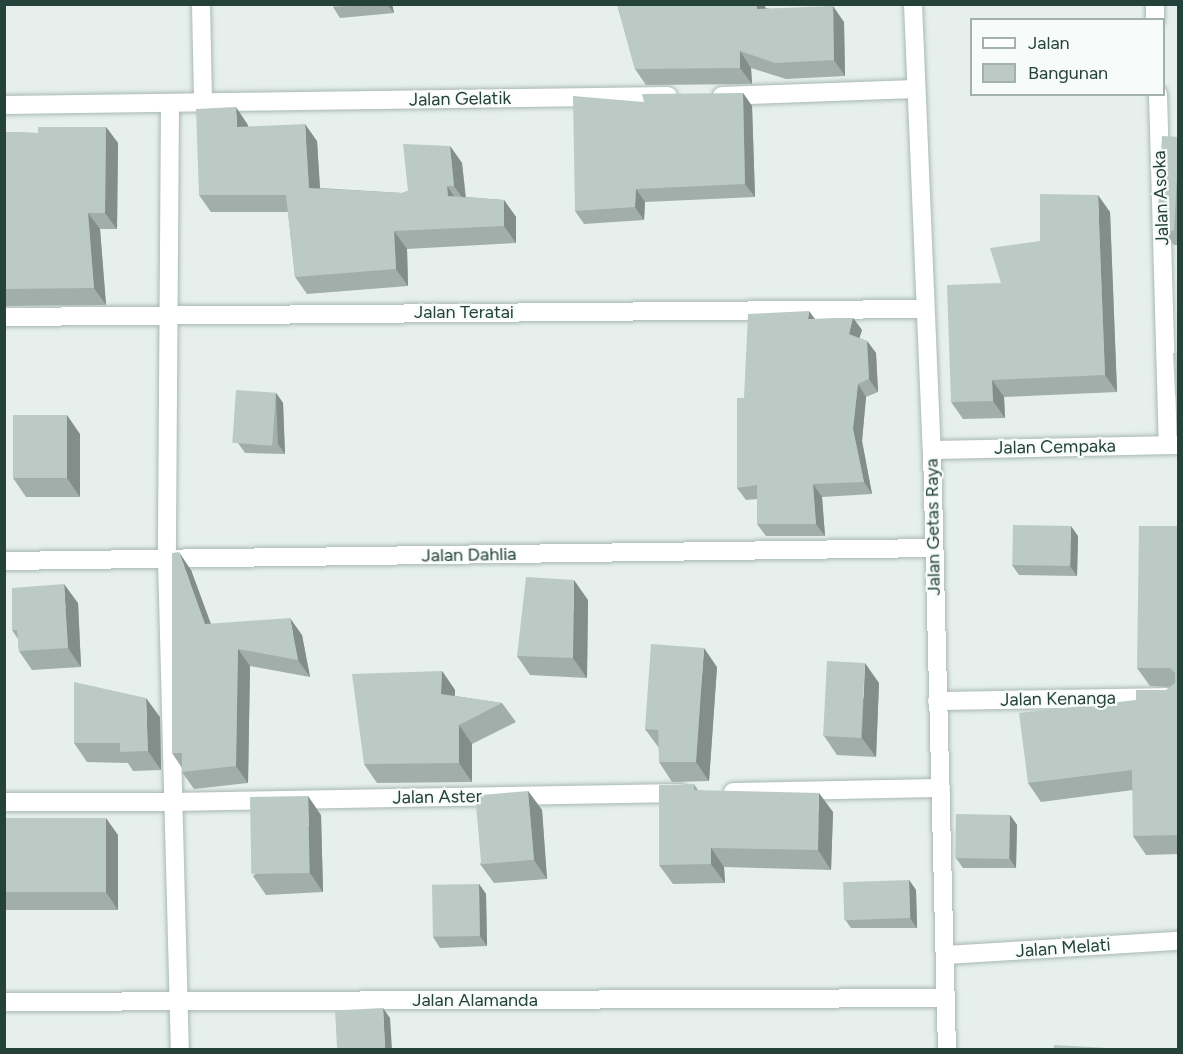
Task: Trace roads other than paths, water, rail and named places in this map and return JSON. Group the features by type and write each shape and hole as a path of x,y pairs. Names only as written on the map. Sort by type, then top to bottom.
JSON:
{"street":[{"path":"201,4 203,103"},
{"name":"Jalan Getas Raya","path":"913,4 924,309 932,450 947,1050"},
{"path":"709,96 915,89"},
{"name":"Jalan Gelatik","path":"4,105 170,105 685,96"},
{"name":"Jalan Asoka","path":"1158,96 1173,445"},
{"path":"170,105 167,559 171,802 180,1050"},
{"name":"Jalan Teratai","path":"4,317 924,309"},
{"name":"Jalan Cempaka","path":"932,450 1173,445"},
{"name":"Jalan Dahlia","path":"4,561 933,548"},
{"name":"Jalan Kenanga","path":"937,702 1179,697"},
{"name":"Jalan Aster","path":"4,801 171,802 941,788"},
{"name":"Jalan Melati","path":"946,955 1179,941"},
{"name":"Jalan Alamanda","path":"4,1002 946,998"}]}
